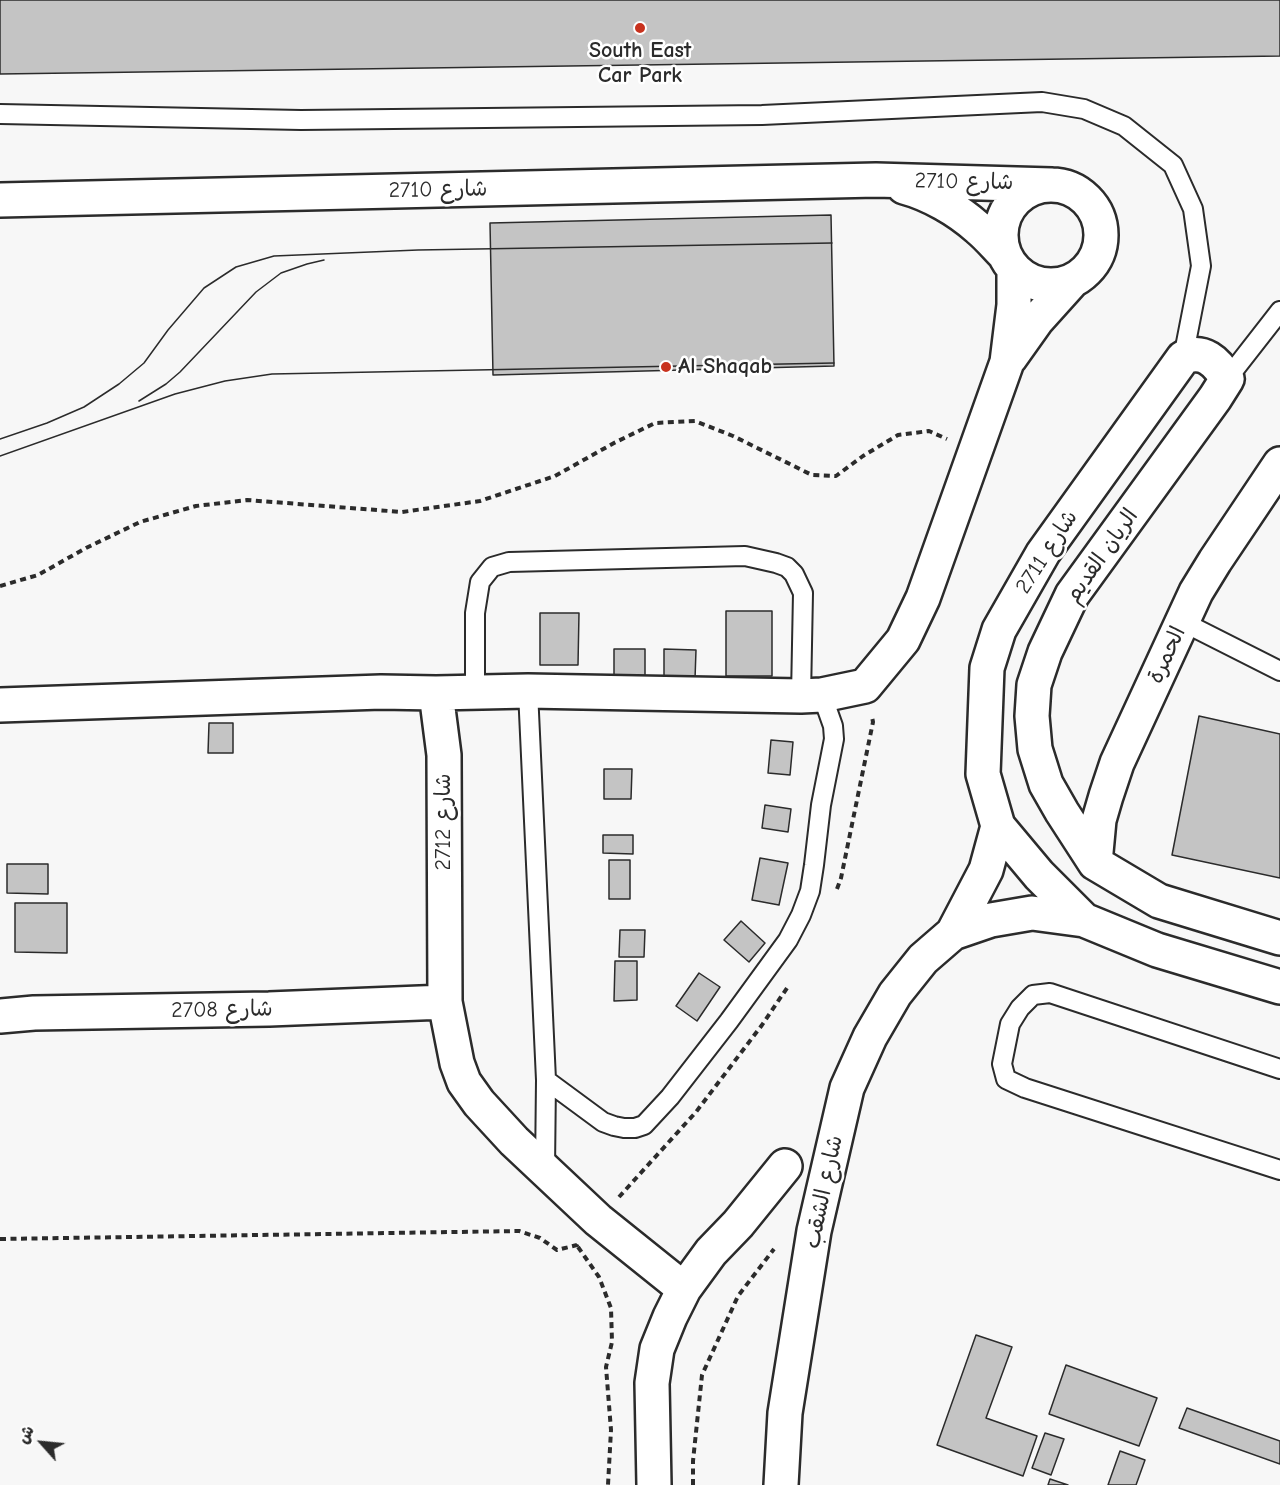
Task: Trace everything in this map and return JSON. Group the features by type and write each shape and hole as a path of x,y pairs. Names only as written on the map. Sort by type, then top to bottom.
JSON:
{"street":[{"name":"شارع 2710","path":"0,200 876,180 1052,185"},
{"name":"شارع 2710","path":"876,180 913,190 947,206 978,228 1009,263"},
{"path":"0,705 381,692 528,691 812,696 864,686 903,640 923,598 1007,362 1014,305 1009,263 1000,235 1005,216 1015,199 1032,189 1052,185 1070,189 1086,199 1096,215 1101,233 1097,252 1088,268 1073,280 1036,320 1007,362"},
{"path":"1009,263 1034,282 1053,285 1073,280"},
{"path":"1183,358 1197,354 1212,360 1220,367 1227,379"},
{"name":"شارع 2711","path":"998,826 982,774 987,669 999,630 1043,553 1183,358"},
{"name":"الريان القديم","path":"1227,379 1072,595 1045,651 1035,684 1032,716 1035,749 1046,784 1095,863 1159,901 1280,938"},
{"name":"الحمرة","path":"1095,863 1099,820 1117,763 1196,592 1280,464"},
{"name":"شارع 2712","path":"436,693 444,755 445,1002 457,1063 464,1082 479,1103 514,1141 598,1220 684,1289"},
{"path":"998,826 1039,875 1084,920 1157,950 1280,987"},
{"name":"شارع الشقب","path":"781,1485 785,1413 814,1231 847,1088 870,1037 895,994 923,959 953,933 986,870 998,826"},
{"name":"شارع الشقب","path":"953,933 991,920 1032,914 1084,920"},
{"name":"شارع 2708","path":"0,1016 445,1002"},
{"path":"654,1485 652,1383 657,1349 670,1317 684,1289 711,1252 738,1224 785,1166"}],"lane":[{"path":"0,114 301,120 762,115 1042,102 1084,109 1124,126 1173,165 1193,209 1201,266 1183,358"},
{"path":"1227,379 1280,311"},
{"path":"475,692 474,613 480,582 492,567 509,562 745,556 787,567 794,574 803,593 812,696 833,726 834,739 821,805 810,891 801,915 788,940 670,1097 644,1125 624,1128 603,1122 546,1080"},
{"path":"1183,622 1280,671"},
{"path":"528,691 546,1080 545,1169"},
{"path":"1280,1069 1050,993 1033,995 1020,1008 1010,1024 1002,1064 1006,1079 1025,1088 1280,1170"}],"path":[{"path":"576,1245 599,1277 611,1308 612,1342 606,1367 611,1430 608,1485"},
{"path":"693,1485 693,1461 702,1376 738,1296 774,1249"}],"building":[{"name":"South East Car Park","path":"0,0 1280,0 1280,56 0,74"},
{"path":"831,215 834,366 493,375 490,223"},
{"path":"726,611 772,611 772,676 726,676"},
{"path":"540,613 579,613 578,665 540,665"},
{"path":"614,649 645,649 645,680 614,680"},
{"path":"664,649 696,650 695,679 664,679"},
{"path":"1199,716 1280,734 1280,878 1172,855"},
{"path":"209,723 233,723 233,753 208,753"},
{"path":"771,740 793,742 790,775 768,773"},
{"path":"604,769 632,769 631,799 604,799"},
{"path":"765,805 791,809 788,832 762,828"},
{"path":"603,835 633,835 633,854 603,853"},
{"path":"760,858 788,863 779,905 752,900"},
{"path":"609,860 630,860 630,899 609,899"},
{"path":"7,864 48,864 48,894 7,893"},
{"path":"15,903 67,903 67,953 15,952"},
{"path":"741,921 765,943 749,962 724,940"},
{"path":"620,930 645,930 644,957 619,957"},
{"path":"615,961 637,961 637,1000 614,1001"},
{"path":"699,973 720,987 697,1021 676,1006"},
{"path":"976,1335 1012,1347 986,1418 1037,1436 1023,1476 937,1445"},
{"path":"1066,1365 1157,1398 1139,1446 1049,1414"},
{"path":"1187,1408 1280,1441 1280,1464 1179,1428"},
{"path":"1045,1433 1064,1439 1051,1475 1032,1468"},
{"path":"1120,1451 1145,1460 1136,1485 1108,1485"},
{"path":"1050,1479 1068,1485 1048,1485"}],"tram line":[{"path":"0,439 84,407 119,384 144,363 168,330 204,288 236,267 274,256 418,250 832,243"},
{"path":"139,401 180,372 256,292 281,273 324,260"},
{"path":"0,456 175,394 225,381 272,374 834,363"}],"place":[{"name":"South East Car Park","path":"640,28"},
{"name":"Al Shaqab","path":"666,367"}]}
